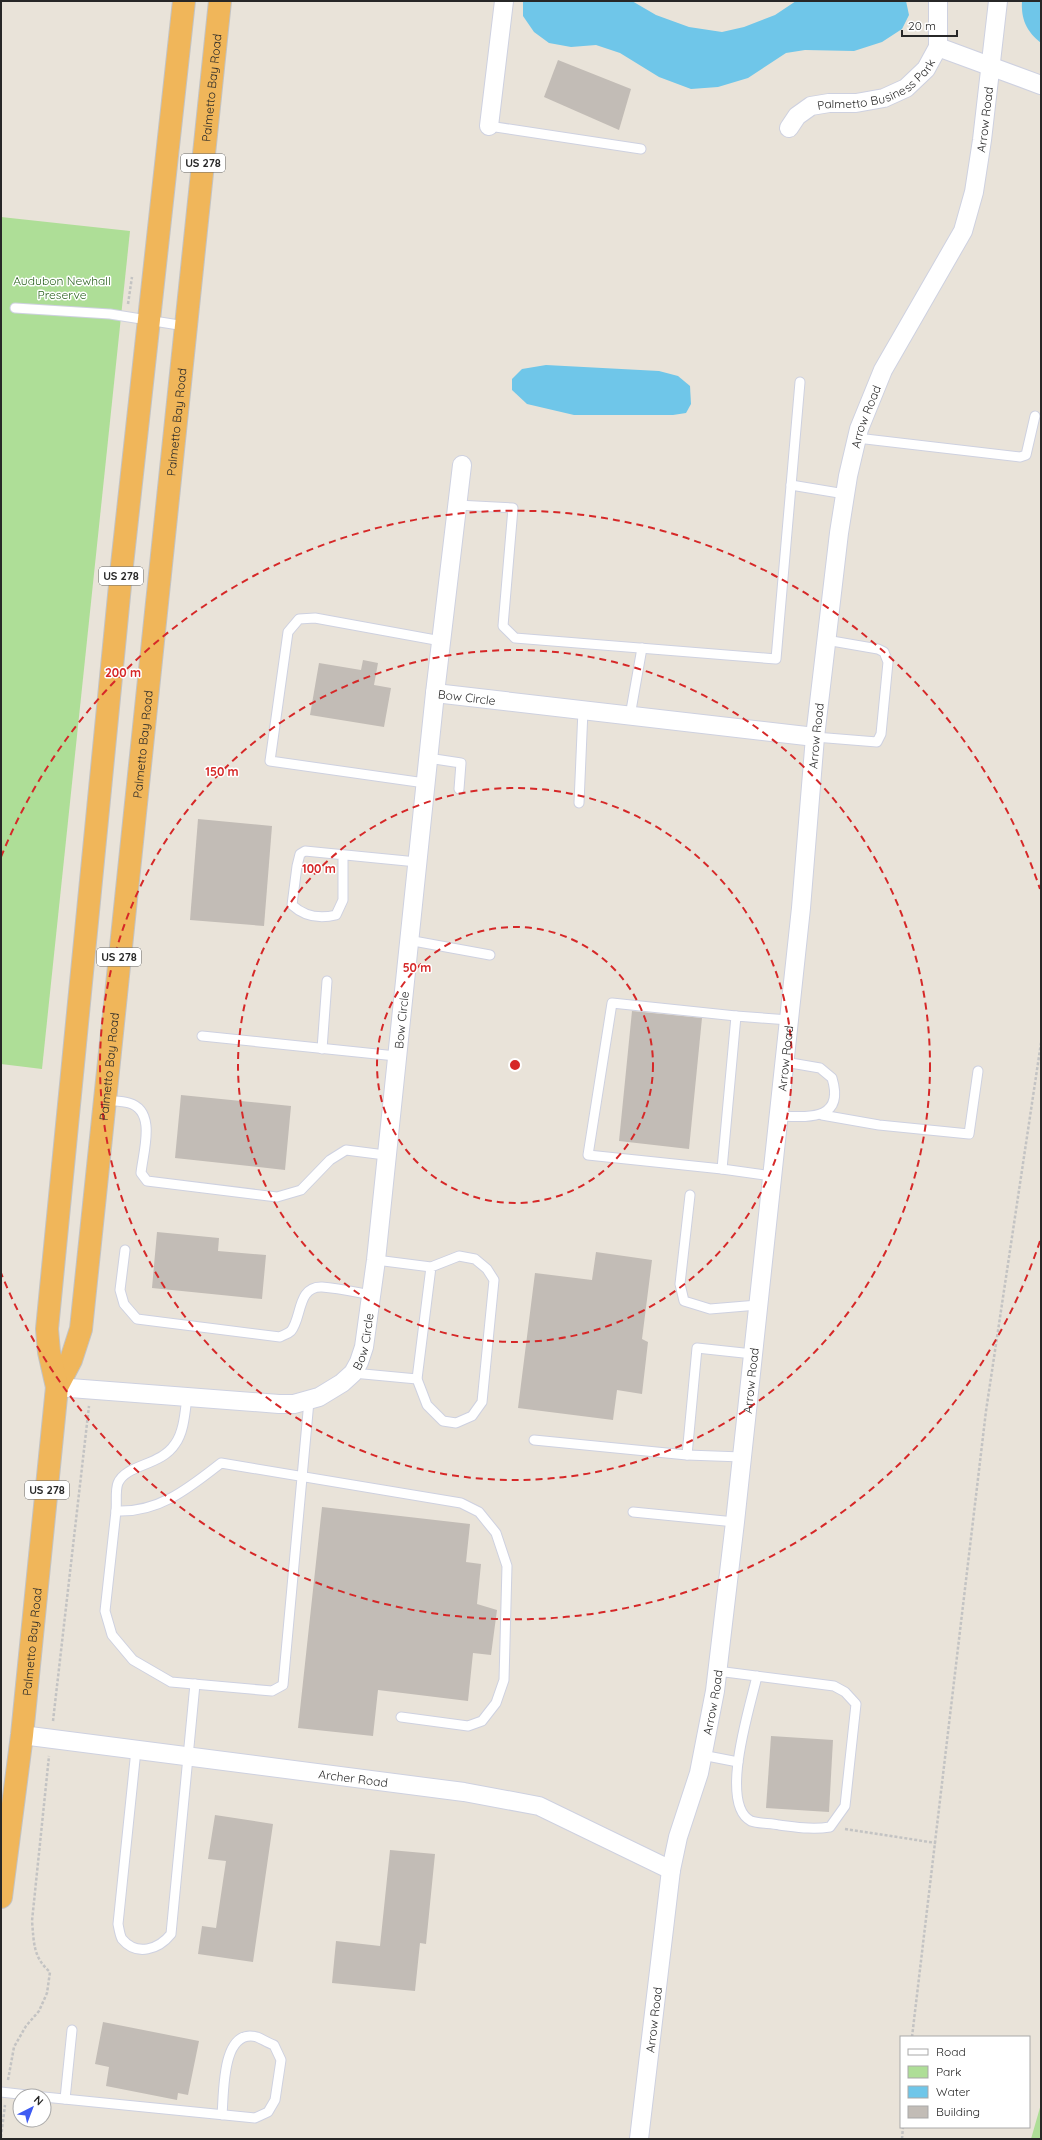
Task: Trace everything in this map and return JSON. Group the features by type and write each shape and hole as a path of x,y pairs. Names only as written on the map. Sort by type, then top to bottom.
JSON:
{"highway":[{"name":"Palmetto Bay Road","path":"1,1897 22,1735 57,1387 49,1352 47,1329 121,573 184,1"},
{"name":"Palmetto Bay Road","path":"57,1387 70,1360 81,1329 220,1"}],"street":[{"path":"489,126 504,1"},
{"name":"Palmetto Business Park","path":"789,128 797,116 811,106 830,103 863,102 884,98 906,88 926,69 938,47 938,1"},
{"name":"Arrow Road","path":"639,2139 671,1870 678,1837 691,1801 702,1755 717,1671 735,1522 801,908 815,737 845,494 857,438 871,397 883,370 963,231 974,192 991,67 998,1"},
{"name":"Palmetto Business Park","path":"938,47 1041,85"},
{"path":"435,693 462,465"},
{"name":"Bow Circle","path":"57,1387 279,1404 309,1401 333,1389 353,1373 359,1362 364,1346 376,1260 385,1155 435,693 815,737"},
{"name":"Archer Road","path":"22,1735 464,1792 526,1803 554,1813 671,1870"}],"lane":[{"path":"489,126 641,149"},
{"path":"15,308 110,314 185,326"},
{"path":"457,505 513,508 502,626 515,638 776,659 800,382"},
{"path":"857,438 1020,457 1026,455 1035,416"},
{"path":"791,485 845,494"},
{"path":"425,783 270,761 288,632 299,619 316,618 441,640"},
{"path":"815,737 877,742 881,734 888,662 884,652 878,649 826,640"},
{"path":"630,716 642,648"},
{"path":"580,803 583,710"},
{"path":"428,758 461,763 459,789"},
{"path":"343,855 343,900 336,915 325,918 309,916 292,905 297,866 300,854 305,851 417,862"},
{"path":"408,940 490,955"},
{"path":"322,1049 327,981"},
{"path":"772,1176 722,1169 588,1155 612,1003 789,1020"},
{"path":"722,1169 736,1016"},
{"path":"202,1036 396,1056"},
{"path":"784,1062 820,1068 832,1078 835,1098 829,1110 822,1115"},
{"path":"779,1116 806,1117 822,1115 879,1125 969,1134 978,1071"},
{"path":"104,1100 129,1102 137,1106 144,1115 146,1125 141,1173 147,1181 277,1197 301,1190 330,1160 346,1150 385,1155"},
{"path":"690,1196 680,1284 684,1301 710,1309 758,1305"},
{"path":"125,1250 120,1290 124,1304 136,1319 280,1337 290,1332 298,1319 300,1303 307,1293 320,1287 371,1295"},
{"path":"376,1260 431,1267 459,1256 475,1260 487,1269 494,1280 482,1402 472,1416 456,1423 443,1421 427,1405 417,1379 431,1267"},
{"path":"687,1455 698,1348 753,1354"},
{"path":"353,1373 417,1379"},
{"path":"187,1397 183,1422 175,1444 154,1462 124,1474 117,1484 116,1511 105,1611 112,1635 133,1660 171,1682 272,1691 283,1685 309,1401"},
{"path":"534,1440 687,1455 742,1457"},
{"path":"116,1511 134,1512 168,1500 190,1488 221,1463 461,1503 479,1512 496,1533 507,1566 504,1680 496,1703 482,1721 468,1726 400,1717"},
{"path":"633,1512 735,1522"},
{"path":"717,1671 757,1676 834,1686 845,1692 856,1704 845,1806 830,1827 814,1830 751,1820 741,1811 736,1795 738,1762 757,1676"},
{"path":"136,1750 118,1924 122,1939 134,1948 150,1950 164,1943 171,1934 195,1684"},
{"path":"702,1755 738,1762"},
{"path":"65,2099 72,2030"},
{"path":"52,2098 222,2115 255,2118 268,2112 275,2100 281,2060 274,2045 256,2037 242,2038 233,2047 227,2059 222,2115"}],"path":[{"path":"912,2036 986,1411 1041,1042"},
{"path":"830,1827 936,1843"},
{"path":"1,2137 4,2093 14,2047 26,2026 39,2011 47,1993 50,1972"},
{"path":"902,2139 903,2128"}],"green space":[{"name":"Audubon Newhall Preserve","path":"1,217 130,231 42,1069 1,1064"},
{"path":"1041,2104 1041,2139 1031,2139"}],"water":[{"path":"523,1 632,1 656,15 689,27 722,32 744,27 775,15 796,1 906,1 909,15 902,29 882,42 854,51 805,50 786,53 748,78 718,87 691,89 659,77 620,53 596,45 571,47 549,43 534,32 523,16"},
{"path":"1022,1 1041,1 1041,43 1028,29 1022,13"},
{"path":"546,365 659,371 678,376 690,386 691,404 686,413 673,415 574,415 527,404 512,390 512,379 522,369"}],"building":[{"path":"558,60 631,89 619,130 544,97"},
{"path":"363,660 378,663 374,685 391,688 384,727 310,715 319,663 361,670"},
{"path":"198,819 272,826 264,926 190,920"},
{"path":"632,1011 702,1018 689,1149 619,1141"},
{"path":"181,1095 291,1106 285,1170 175,1158"},
{"path":"157,1232 219,1238 218,1251 266,1255 262,1299 152,1288"},
{"path":"596,1252 652,1260 642,1339 648,1342 642,1394 617,1390 613,1420 518,1408 535,1273 592,1280"},
{"path":"322,1507 470,1524 466,1562 481,1564 477,1604 497,1610 491,1655 473,1653 468,1701 378,1690 373,1736 298,1728"},
{"path":"771,1736 833,1740 829,1812 766,1808"},
{"path":"215,1815 273,1824 253,1962 198,1954 202,1926 216,1928 226,1861 208,1859"},
{"path":"390,1850 435,1854 426,1944 420,1943 415,1991 332,1983 336,1941 380,1946"},
{"path":"103,2022 199,2041 188,2095 178,2093 177,2100 106,2086 109,2067 95,2064"}]}
